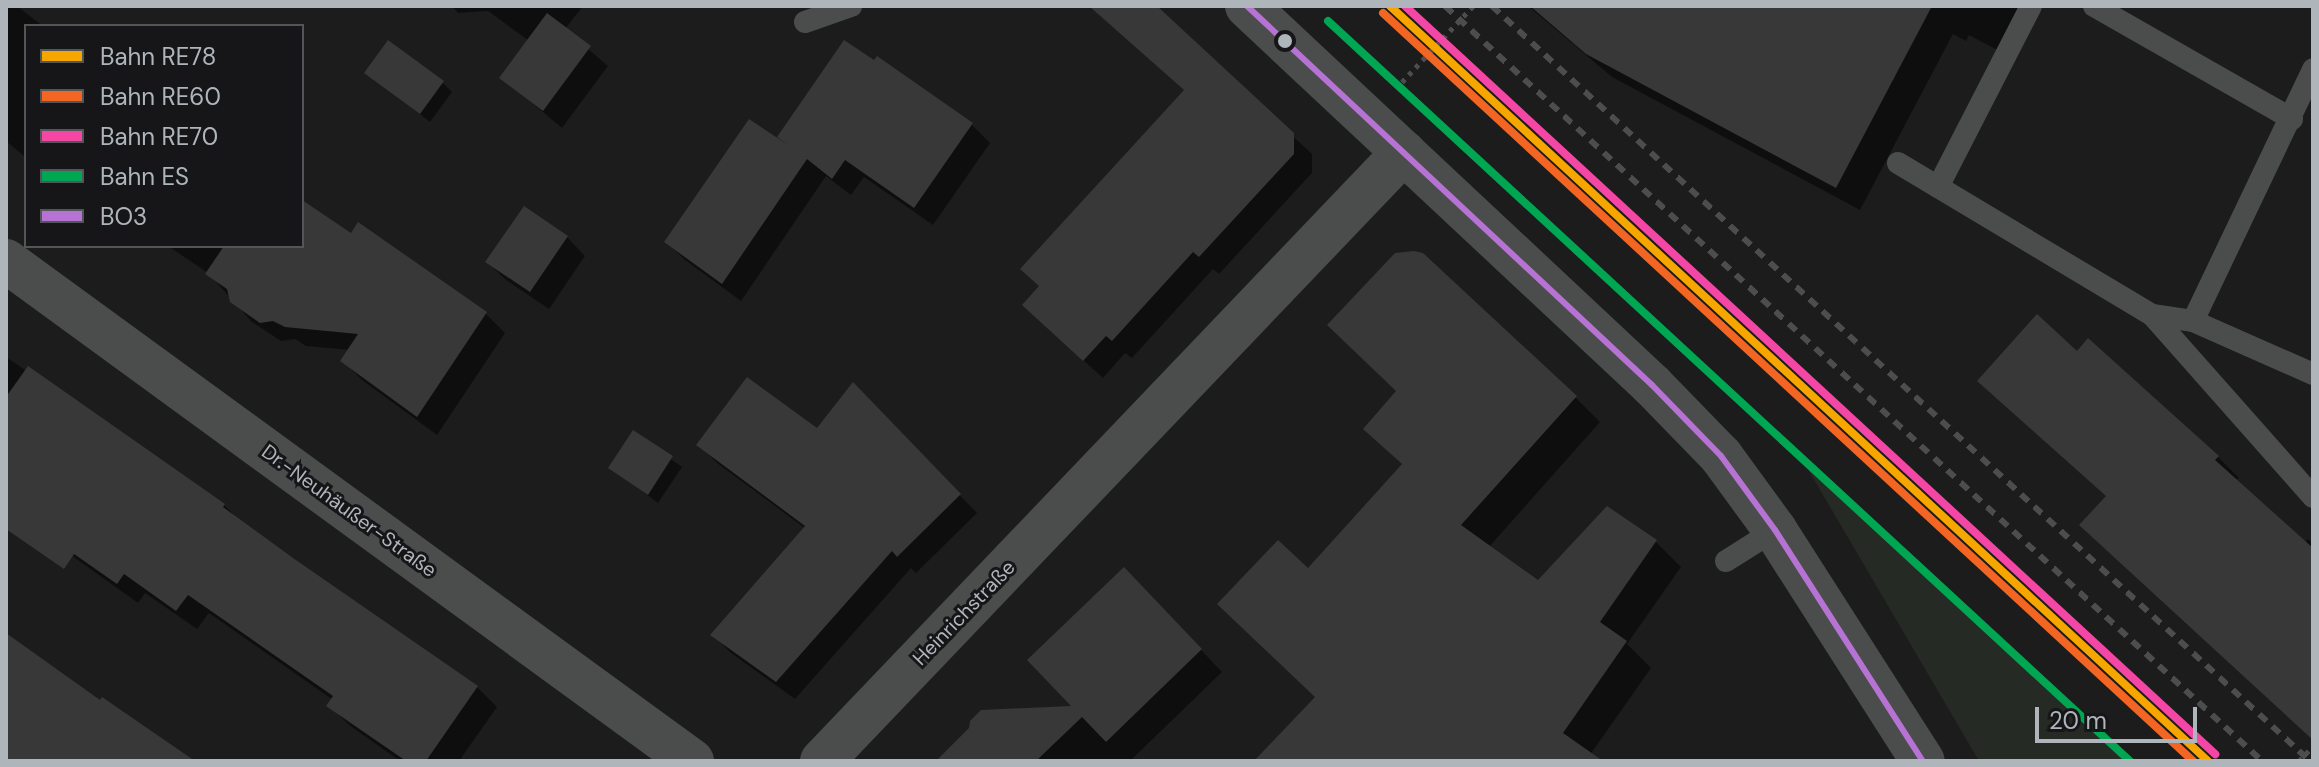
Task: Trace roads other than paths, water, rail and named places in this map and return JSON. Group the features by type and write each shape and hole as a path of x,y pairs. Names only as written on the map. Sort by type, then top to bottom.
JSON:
{"street":[{"path":"1247,6 1661,395 1721,456 1775,530 1923,761"},
{"name":"Heinrichstraße","path":"822,761 1404,152"},
{"name":"Dr.-Neuhäußer-Straße","path":"6,261 692,761"}],"lane":[{"path":"805,22 851,6"},
{"path":"1938,187 2031,6"},
{"path":"2094,6 2292,119"},
{"path":"2193,321 2292,119 2313,69"},
{"path":"1898,163 2152,315 2313,497"},
{"path":"2152,315 2193,321 2313,374"},
{"path":"1726,561 1775,530"}],"railway":[{"path":"1445,6 2262,761"},
{"path":"1492,6 2310,761"}],"rail line":[{"name":"RE78","path":"1390,6 2208,761"},
{"name":"RE70","path":"1405,6 2215,754"},
{"name":"RE60","path":"1383,13 2193,761"},
{"name":"ES","path":"1328,21 2130,761"}]}
